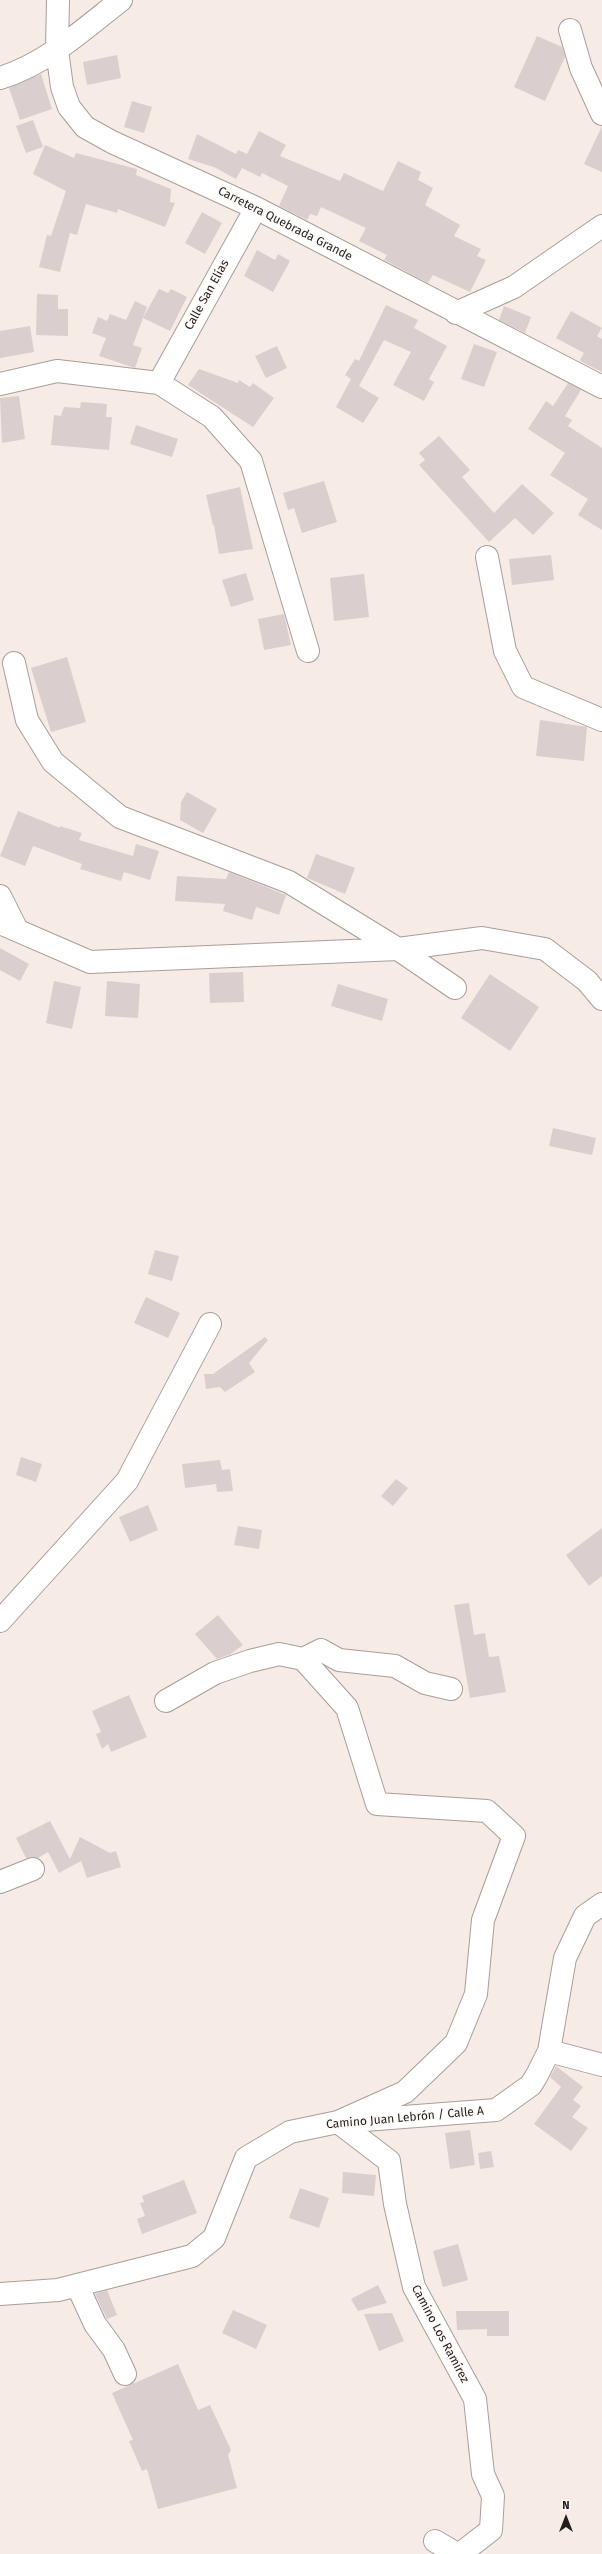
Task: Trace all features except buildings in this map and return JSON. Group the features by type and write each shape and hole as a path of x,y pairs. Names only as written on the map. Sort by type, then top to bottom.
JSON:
{"street":[{"name":"Carretera Quebrada Grande","path":"58,0 57,50 62,87 69,107 86,127 112,142 256,208 456,313 602,387"},
{"path":"0,78 12,75 57,50 121,0"},
{"path":"570,30 581,68 602,114"},
{"name":"Calle San Elías","path":"159,383 256,208"},
{"path":"456,313 514,287 602,226"},
{"path":"0,384 57,371 159,383 212,418 251,461 308,651"},
{"path":"487,557 505,651 523,687 602,720"},
{"path":"14,662 27,720 53,762 120,817 289,882 398,949 455,988"},
{"path":"0,896 9,926 90,962 398,949 482,938 545,949 587,981 602,999"},
{"path":"0,1621 127,1481 210,1324"},
{"path":"303,1659 322,1650 339,1660 395,1666 425,1683 451,1689"},
{"path":"166,1701 215,1673 250,1661 279,1654 303,1659 347,1708 377,1804 488,1811 514,1836 483,1920 476,1994 456,2043 405,2092 338,2122"},
{"name":"Camino Juan Lebrón / Calle A","path":"0,2294 58,2290 192,2256 214,2238 246,2158 290,2132 338,2122 496,2110 531,2085 549,2051 565,1958 585,1916 602,1904"},
{"path":"549,2051 602,2065"},
{"name":"Camino Los Ramírez","path":"338,2122 389,2161 395,2204 414,2288 475,2399 483,2474 493,2496 491,2530 460,2554"},
{"path":"77,2285 95,2324 114,2350 125,2374"},
{"path":"435,2541 457,2554"}]}
